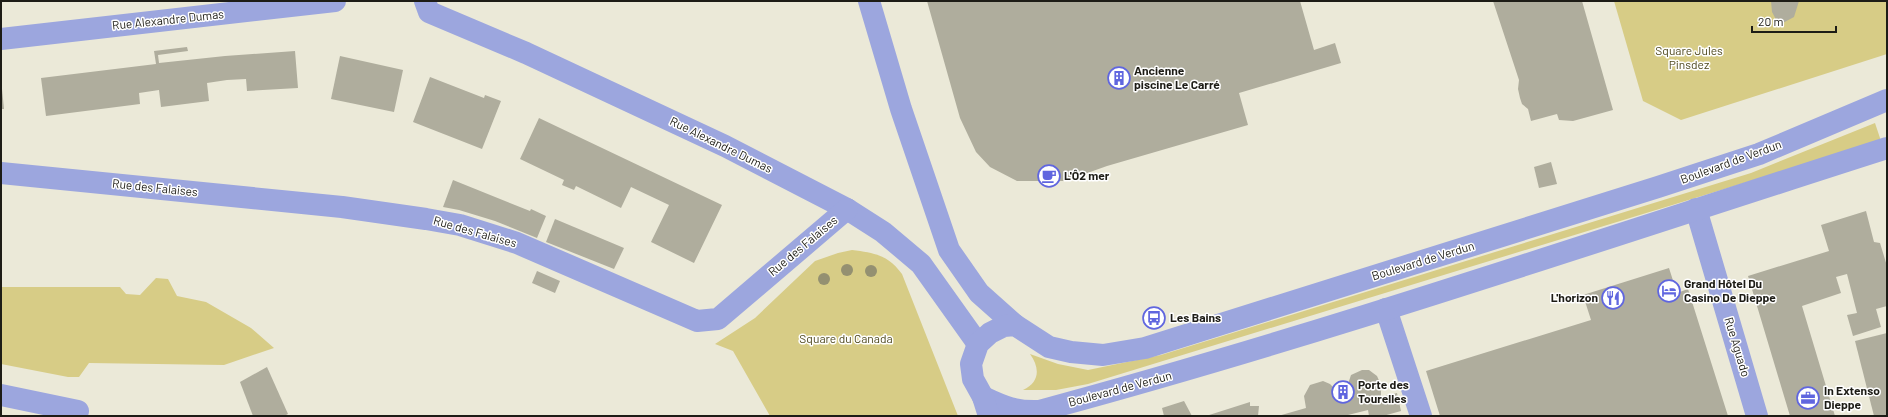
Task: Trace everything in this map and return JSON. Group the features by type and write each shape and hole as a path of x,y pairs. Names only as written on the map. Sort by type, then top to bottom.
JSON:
{"street":[{"name":"Rue Alexandre Dumas","path":"1,39 335,1"},
{"name":"Rue Alexandre Dumas","path":"425,1 430,12 526,53 725,146 847,209 883,232 921,264 978,344"},
{"name":"Boulevard de Verdun","path":"869,1 901,109 950,250 979,293 1015,325 1048,347 1071,352 1103,355 1145,348 1759,154 1887,100"},
{"name":"Boulevard de Verdun","path":"978,344 972,364 973,379 986,407 1009,409 1020,414 1039,411 1154,380 1386,309 1887,148"},
{"name":"Rue des Falaises","path":"1,173 342,207 460,225 517,243 697,321 718,319 847,209"},
{"name":"Rue Aguado","path":"1696,209 1757,416"},
{"path":"1386,309 1421,416"},
{"path":"978,344 997,329 1004,326 1015,325"},
{"path":"1,395 78,414"}],"green space":[{"name":"Square Jules Pinsdez","path":"1614,1 1887,1 1887,54 1681,120 1643,101"},
{"path":"1875,123 1881,141 1088,384 1056,390 1023,390 1033,383 1037,374 1036,364 1030,354 1058,364 1088,370 1161,355 1751,173"},
{"name":"Square du Canada","path":"852,250 868,252 880,256 892,263 902,274 958,416 770,416 733,351 715,344 755,318 815,261"},
{"path":"156,278 168,279 177,296 206,302 251,328 274,348 224,365 89,363 79,377 68,377 1,364 1,287 120,287 126,294 140,295"}],"building":[{"name":"Ancienne piscine Le Carré","path":"927,1 1300,1 1314,50 1335,43 1341,63 1239,93 1248,125 1107,166 1065,181 1017,181 990,167 976,152 960,118"},
{"path":"1493,1 1582,1 1613,110 1573,121 1559,120 1557,114 1531,121 1528,109 1522,104 1520,98 1518,89 1519,80"},
{"path":"1771,1 1799,1 1794,17 1779,25 1772,12"},
{"path":"187,47 188,51 158,55 159,63 295,51 298,88 247,91 246,79 227,80 207,83 209,101 161,107 159,90 139,93 140,104 46,116 41,78 156,64 154,51"},
{"path":"340,56 403,70 394,112 331,99"},
{"path":"430,77 484,98 485,95 501,101 482,149 413,122"},
{"path":"2,89 4,109 1,109"},
{"path":"539,118 722,205 694,263 651,242 669,205 631,187 621,208 576,186 574,190 562,185 564,180 520,159"},
{"path":"1551,162 1557,184 1539,188 1534,167"},
{"path":"453,180 546,216 537,238 495,221 459,210 443,207"},
{"path":"1866,211 1874,242 1880,243 1887,266 1887,306 1876,309 1881,327 1853,336 1847,315 1857,313 1847,274 1836,277 1841,293 1802,306 1835,416 1790,416 1748,276 1829,251 1821,225"},
{"path":"555,219 624,248 614,269 546,242"},
{"path":"1669,268 1677,293 1688,289 1728,416 1440,416 1426,371 1591,320 1583,295"},
{"path":"537,271 560,281 555,293 532,283"},
{"path":"1887,333 1887,416 1874,416 1855,341"},
{"path":"267,367 288,414 284,416 253,416 240,382"},
{"name":"Porte des Tourelles","path":"1362,370 1369,370 1377,376 1381,385 1381,397 1397,393 1401,411 1383,416 1369,416 1368,410 1344,416 1278,416 1306,408 1304,396 1310,385 1323,381 1330,384 1336,390 1347,387 1351,375"},
{"path":"1184,401 1192,416 1164,416 1162,408"},
{"path":"1250,402 1250,406 1259,406 1258,416 1206,416"}],"place":[{"name":"Ancienne piscine Le Carré","path":"1119,78"},
{"name":"L'Ô2 mer","path":"1049,176"},
{"name":"Grand Hôtel Du Casino De Dieppe","path":"1669,291"},
{"name":"L'horizon","path":"1613,298"},
{"name":"Les Bains","path":"1154,318"},
{"name":"Porte des Tourelles","path":"1343,392"},
{"name":"In Extenso Dieppe","path":"1808,398"}]}
